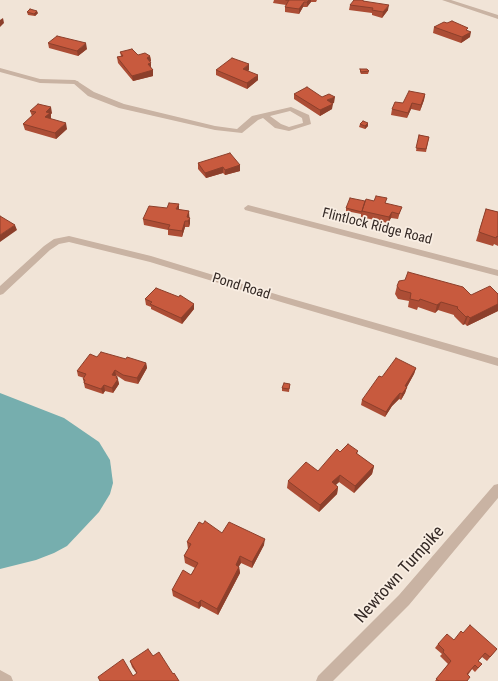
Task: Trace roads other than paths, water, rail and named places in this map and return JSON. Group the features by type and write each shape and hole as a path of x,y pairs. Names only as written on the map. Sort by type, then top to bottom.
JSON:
{"street":[{"path":"445,0 498,17"},
{"path":"0,70 40,81 75,82 91,94 122,106 215,128 239,131 255,118 264,115 291,109 306,117 307,124 289,129 278,126 264,115"},
{"name":"Flintlock Ridge Road","path":"248,208 498,273"},
{"name":"Pond Road","path":"0,292 47,248 57,241 69,239 151,259 281,299 498,362"},
{"name":"Newtown Turnpike","path":"322,681 404,600 498,489"},
{"path":"0,677 6,681"}],"water":[{"path":"0,393 64,418 99,442 110,460 113,483 110,494 99,512 67,546 36,560 0,569"}]}
